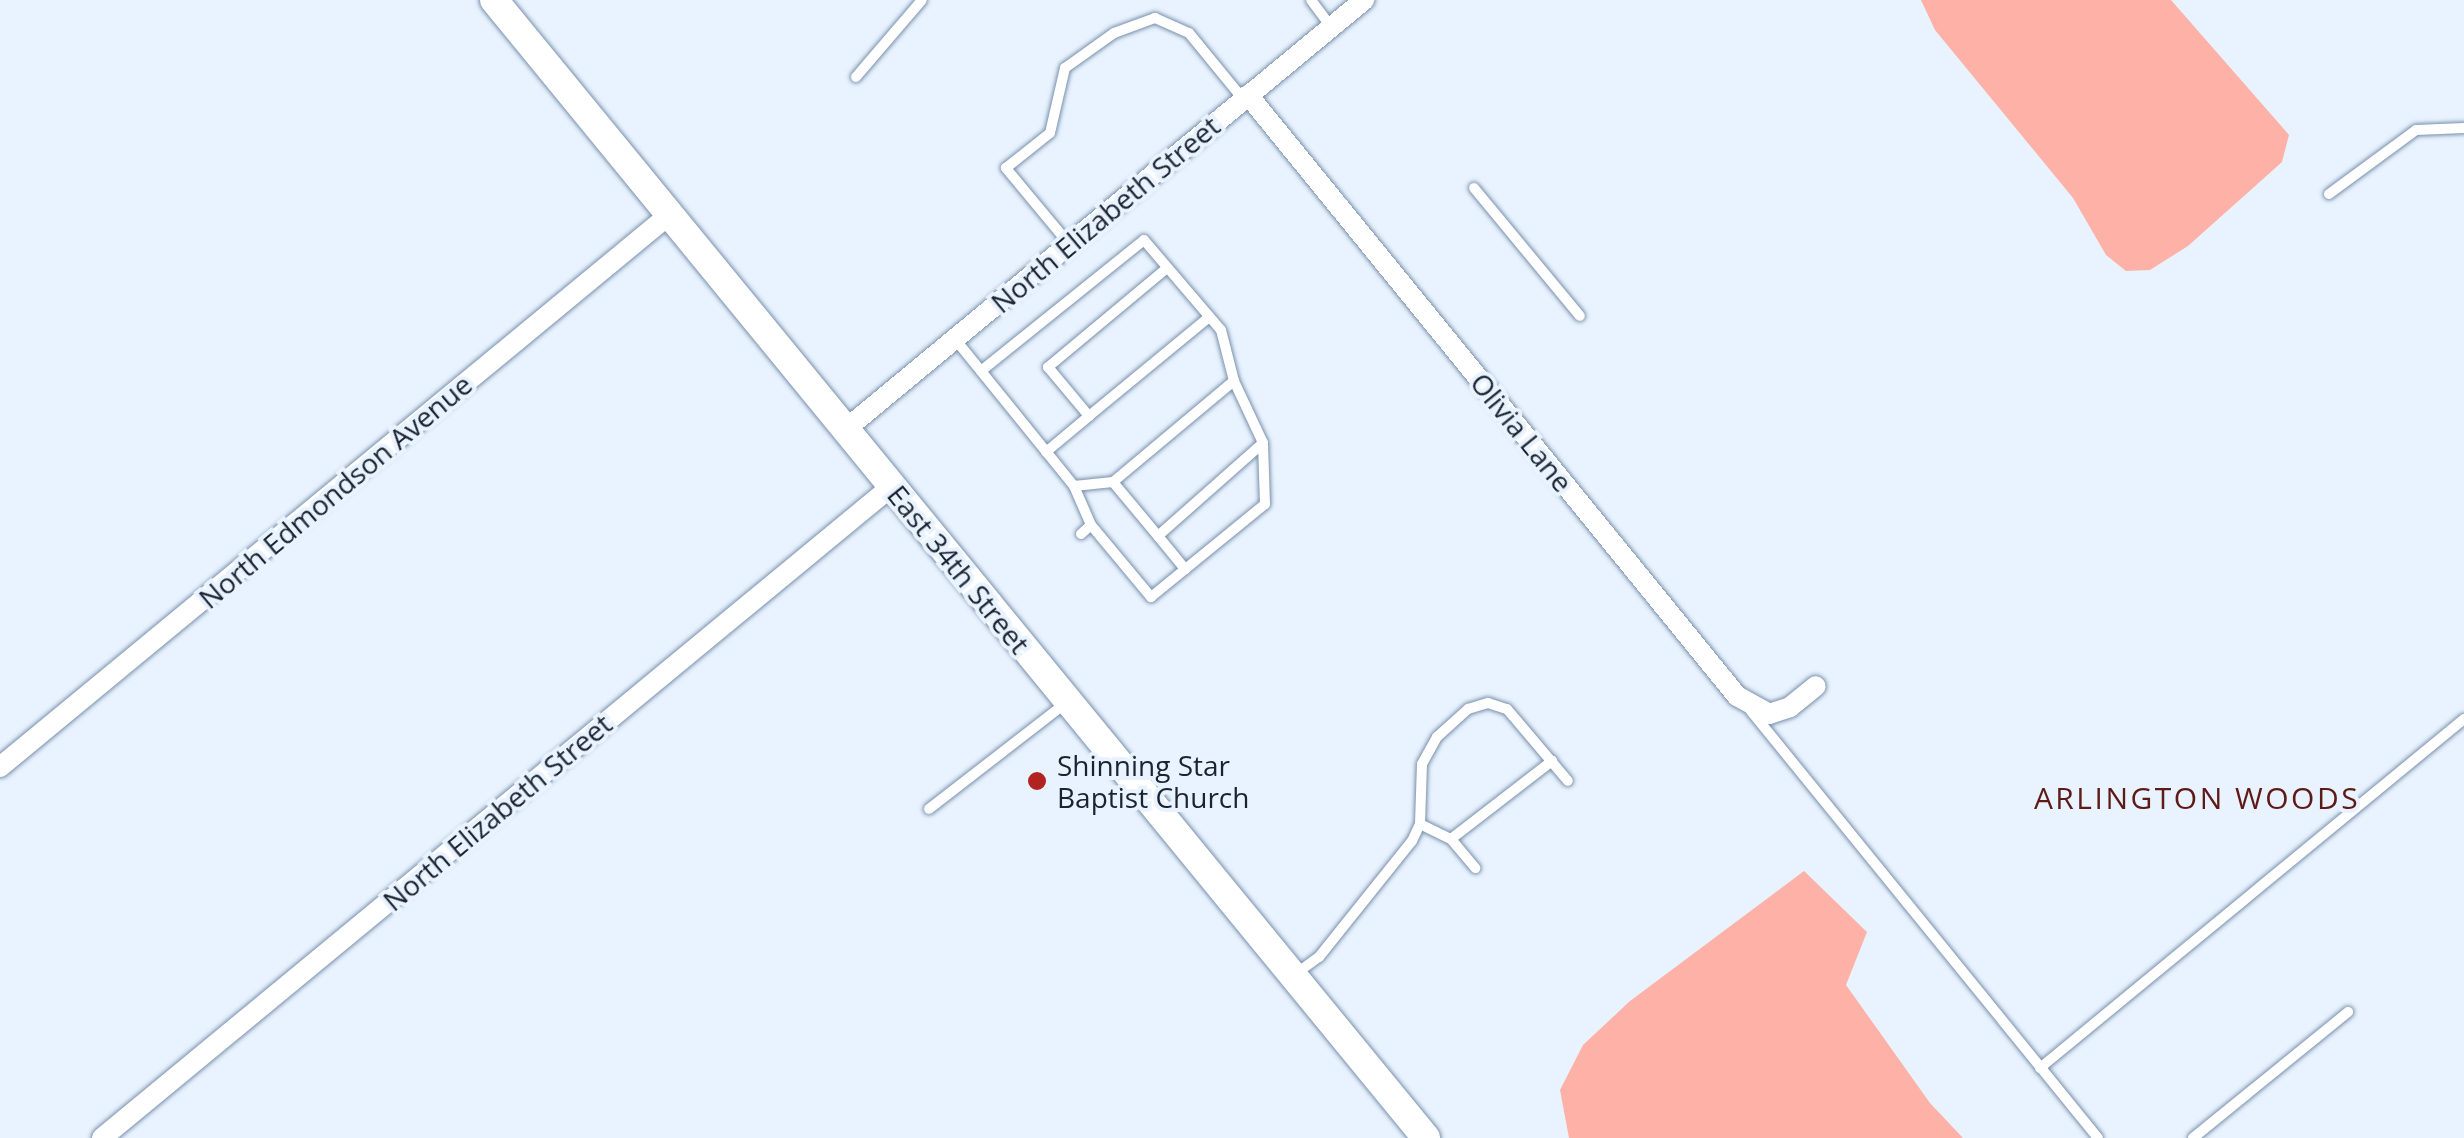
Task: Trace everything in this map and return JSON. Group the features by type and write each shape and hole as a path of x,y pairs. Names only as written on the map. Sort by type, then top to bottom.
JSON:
{"main road":[{"name":"East 34th Street","path":"494,0 1426,1138"}],"street":[{"name":"North Elizabeth Street","path":"846,429 1364,0"},
{"name":"Olivia Lane","path":"1245,98 1747,706"},
{"name":"North Edmondson Avenue","path":"0,766 669,215"},
{"name":"North Elizabeth Street","path":"102,1138 892,486"},
{"path":"1747,706 1782,711 1816,686"}],"lane":[{"path":"856,77 922,0"},
{"path":"1311,0 1331,27"},
{"path":"1069,244 1006,168 1050,132 1065,68 1114,32 1155,18 1189,33 1245,98"},
{"path":"2329,194 2416,130 2464,128"},
{"path":"1474,188 1580,316"},
{"path":"954,339 980,371 1046,452 1074,486 1092,525 1151,597 1265,504 1263,443 1234,380 1220,330 1144,240 980,371"},
{"path":"1090,416 1048,366 1167,268"},
{"path":"1046,452 1209,317"},
{"path":"1074,486 1113,482 1234,380"},
{"path":"1158,536 1263,443"},
{"path":"1113,482 1185,569"},
{"path":"1081,534 1092,525"},
{"path":"928,809 1068,702"},
{"path":"1293,976 1319,957 1420,824 1422,764 1437,737 1468,709 1488,703 1508,709 1568,781"},
{"path":"1747,706 2098,1138"},
{"path":"2040,1068 2464,719"},
{"path":"1452,839 1552,761"},
{"path":"1420,824 1452,839 1475,868"},
{"path":"2193,1138 2348,1012"}],"shaded area":[{"path":"1921,0 2171,0 2289,135 2282,162 2188,246 2150,270 2126,271 2106,255 2073,198 1935,30"},
{"path":"1804,871 1867,932 1846,985 1930,1103 1963,1138 1569,1138 1560,1090 1583,1045 1630,1001"}],"place":[{"name":"Shinning Star Baptist Church","path":"1037,781"}],"district":[{"name":"ARLINGTON WOODS","path":"2197,798"}]}
